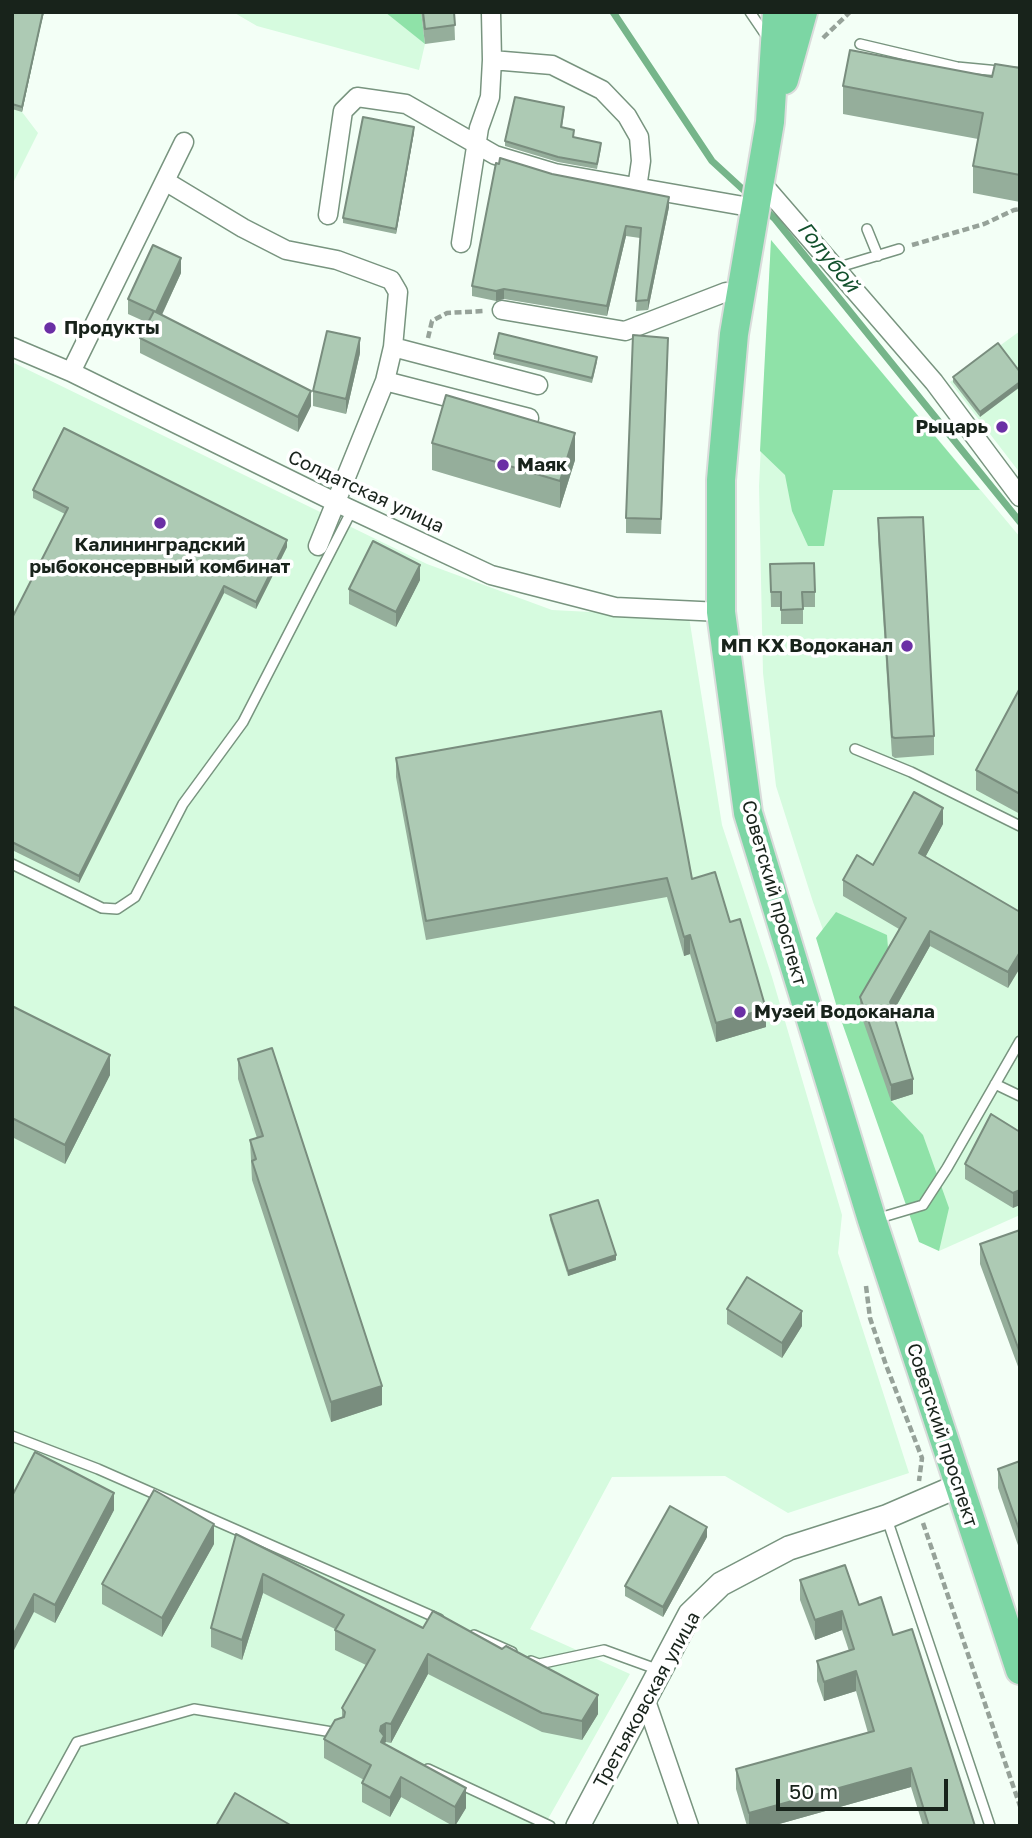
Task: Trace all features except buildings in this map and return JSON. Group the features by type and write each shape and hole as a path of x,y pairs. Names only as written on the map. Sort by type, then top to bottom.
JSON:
{"main road":[{"name":"Советский проспект","path":"778,12 770,122 756,200 732,294 721,480 721,612 748,813 872,1220 1020,1670"},
{"name":"Советский проспект","path":"770,122 793,54 803,12"}],"street":[{"path":"461,243 479,128 490,97 491,13"},
{"path":"492,60 552,65 602,90 627,116 639,137 641,160 637,188"},
{"path":"328,215 343,111 357,97 406,104 495,155 555,173 637,188 756,200 836,268 934,382 1020,497"},
{"path":"71,372 184,142"},
{"path":"164,181 286,250 337,260 391,280 398,292 393,348 385,381 344,506 318,546"},
{"path":"502,310 625,331 732,294"},
{"name":"Солдатская улица","path":"12,347 71,372 491,575 615,607 721,612"},
{"path":"393,348 538,385"},
{"path":"385,381 529,418"},
{"name":"Третьяковская улица","path":"578,1826 690,1614 721,1584 789,1548 886,1517 958,1486"},
{"path":"646,1701 689,1826"}],"lane":[{"path":"750,12 775,51"},
{"path":"860,44 957,67 1020,73"},
{"path":"867,229 878,256"},
{"path":"836,268 899,249"},
{"path":"12,864 102,908 117,909 135,897 183,804 243,722 344,506"},
{"path":"855,749 911,772 1020,826"},
{"path":"872,1220 923,1205 1020,1041"},
{"path":"995,1084 1020,1096"},
{"path":"12,1436 98,1469 447,1623"},
{"path":"886,1517 990,1826"},
{"path":"470,1633 539,1664 604,1650 660,1671"},
{"path":"32,1826 77,1742 194,1709 338,1733"},
{"path":"425,1767 550,1826"}],"path":[{"path":"820,41 850,12"},
{"path":"899,249 1020,209"},
{"path":"425,355 432,321 447,313 502,310"}],"shaded area":[{"path":"12,12 44,12 22,112 38,133 12,185"},
{"path":"233,12 421,12 425,44 419,70 257,26"},
{"path":"771,240 1020,537 1020,1215 939,1251 813,902 776,786 763,673 759,486"},
{"name":"Рыцарь","path":"1020,331 1020,473 950,382"},
{"path":"12,362 427,564 552,610 689,617 722,825 772,977 842,1215 838,1253 909,1473 788,1513 725,1476 612,1477 530,1629 630,1674 544,1826 12,1826"}],"green space":[{"path":"385,12 421,12 425,44"},
{"path":"771,240 980,490 833,490 824,546 808,546 792,511 785,475 760,451"},
{"path":"836,912 887,935 891,1101 923,1135 949,1208 939,1251 919,1242 839,1014 816,938"}],"waterway":[{"name":"Голубой","path":"613,12 712,161 749,195"},
{"name":"Голубой","path":"763,208 775,219 1020,522"}],"place":[{"name":"Продукты","path":"50,328"},
{"name":"Рыцарь","path":"1002,427"},
{"name":"Маяк","path":"503,465"},
{"name":"Калининградский рыбоконсервный комбинат","path":"160,523"},
{"name":"МП КХ Водоканал","path":"907,646"},
{"name":"Музей Водоканала","path":"740,1012"}]}
